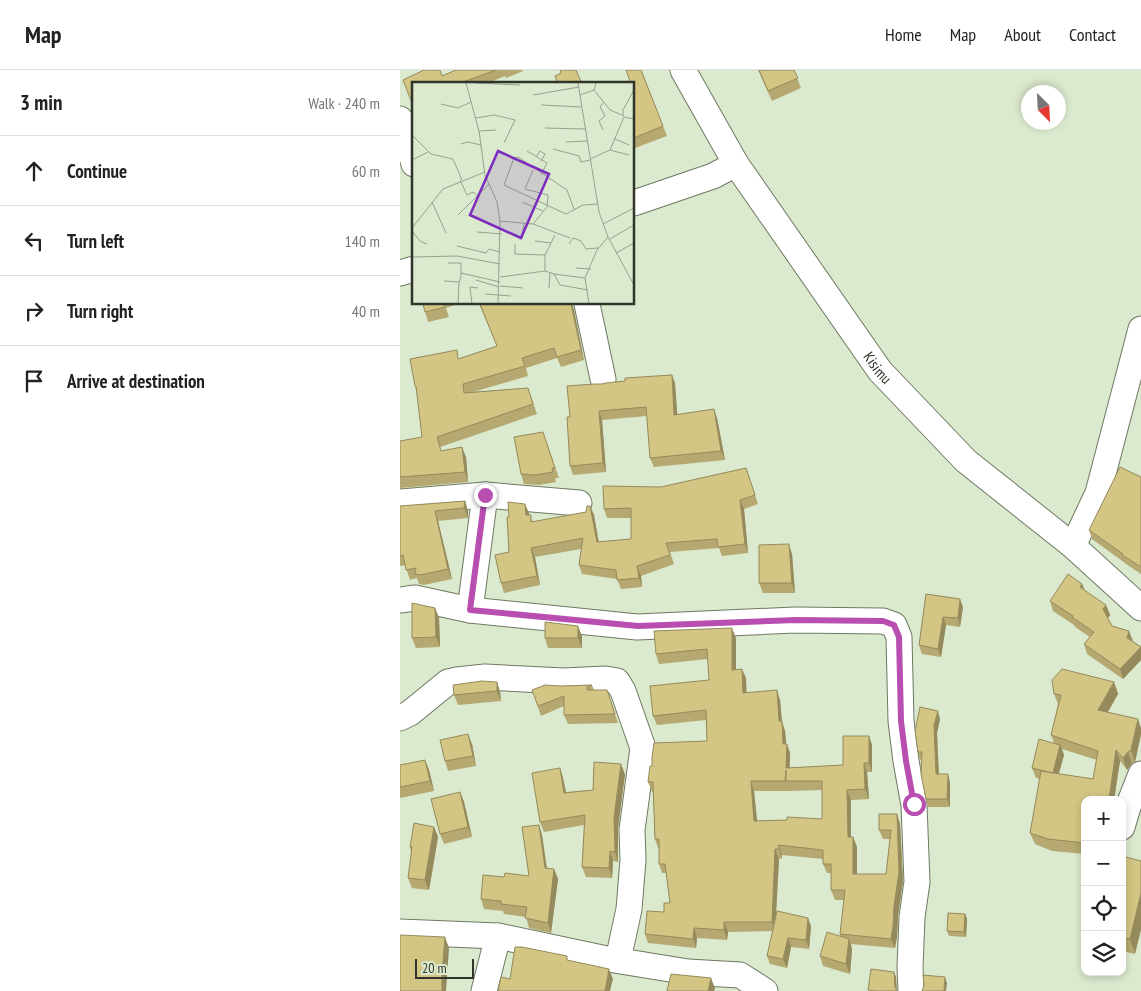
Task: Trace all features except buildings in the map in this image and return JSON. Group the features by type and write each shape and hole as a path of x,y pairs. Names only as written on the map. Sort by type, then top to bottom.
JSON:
{"street":[{"name":"Kisimu","path":"683,70 736,164 880,371 966,462 1073,546 1141,608"},
{"path":"400,119 412,158"},
{"path":"635,203 713,176 736,164"},
{"path":"587,305 603,379"},
{"path":"1073,546 1098,493 1140,340"},
{"path":"470,610 485,495"},
{"path":"400,502 485,495 579,503"},
{"path":"400,600 415,598 470,610 638,626 796,620 883,621 894,625 899,637 901,721 914,804 917,882 912,917 911,991"},
{"path":"400,718 410,713 448,682 457,680 485,677 564,681 606,679 617,681 623,690 643,748 632,830 633,860 629,909 618,960"},
{"path":"1126,814 1141,774"},
{"path":"400,932 498,936 602,958 688,972 740,975 765,991"},
{"path":"484,991 498,936"}],"route":[{"path":"485,495 470,610 638,626 796,620 883,621 894,625 899,637 901,721 914,804"}]}
